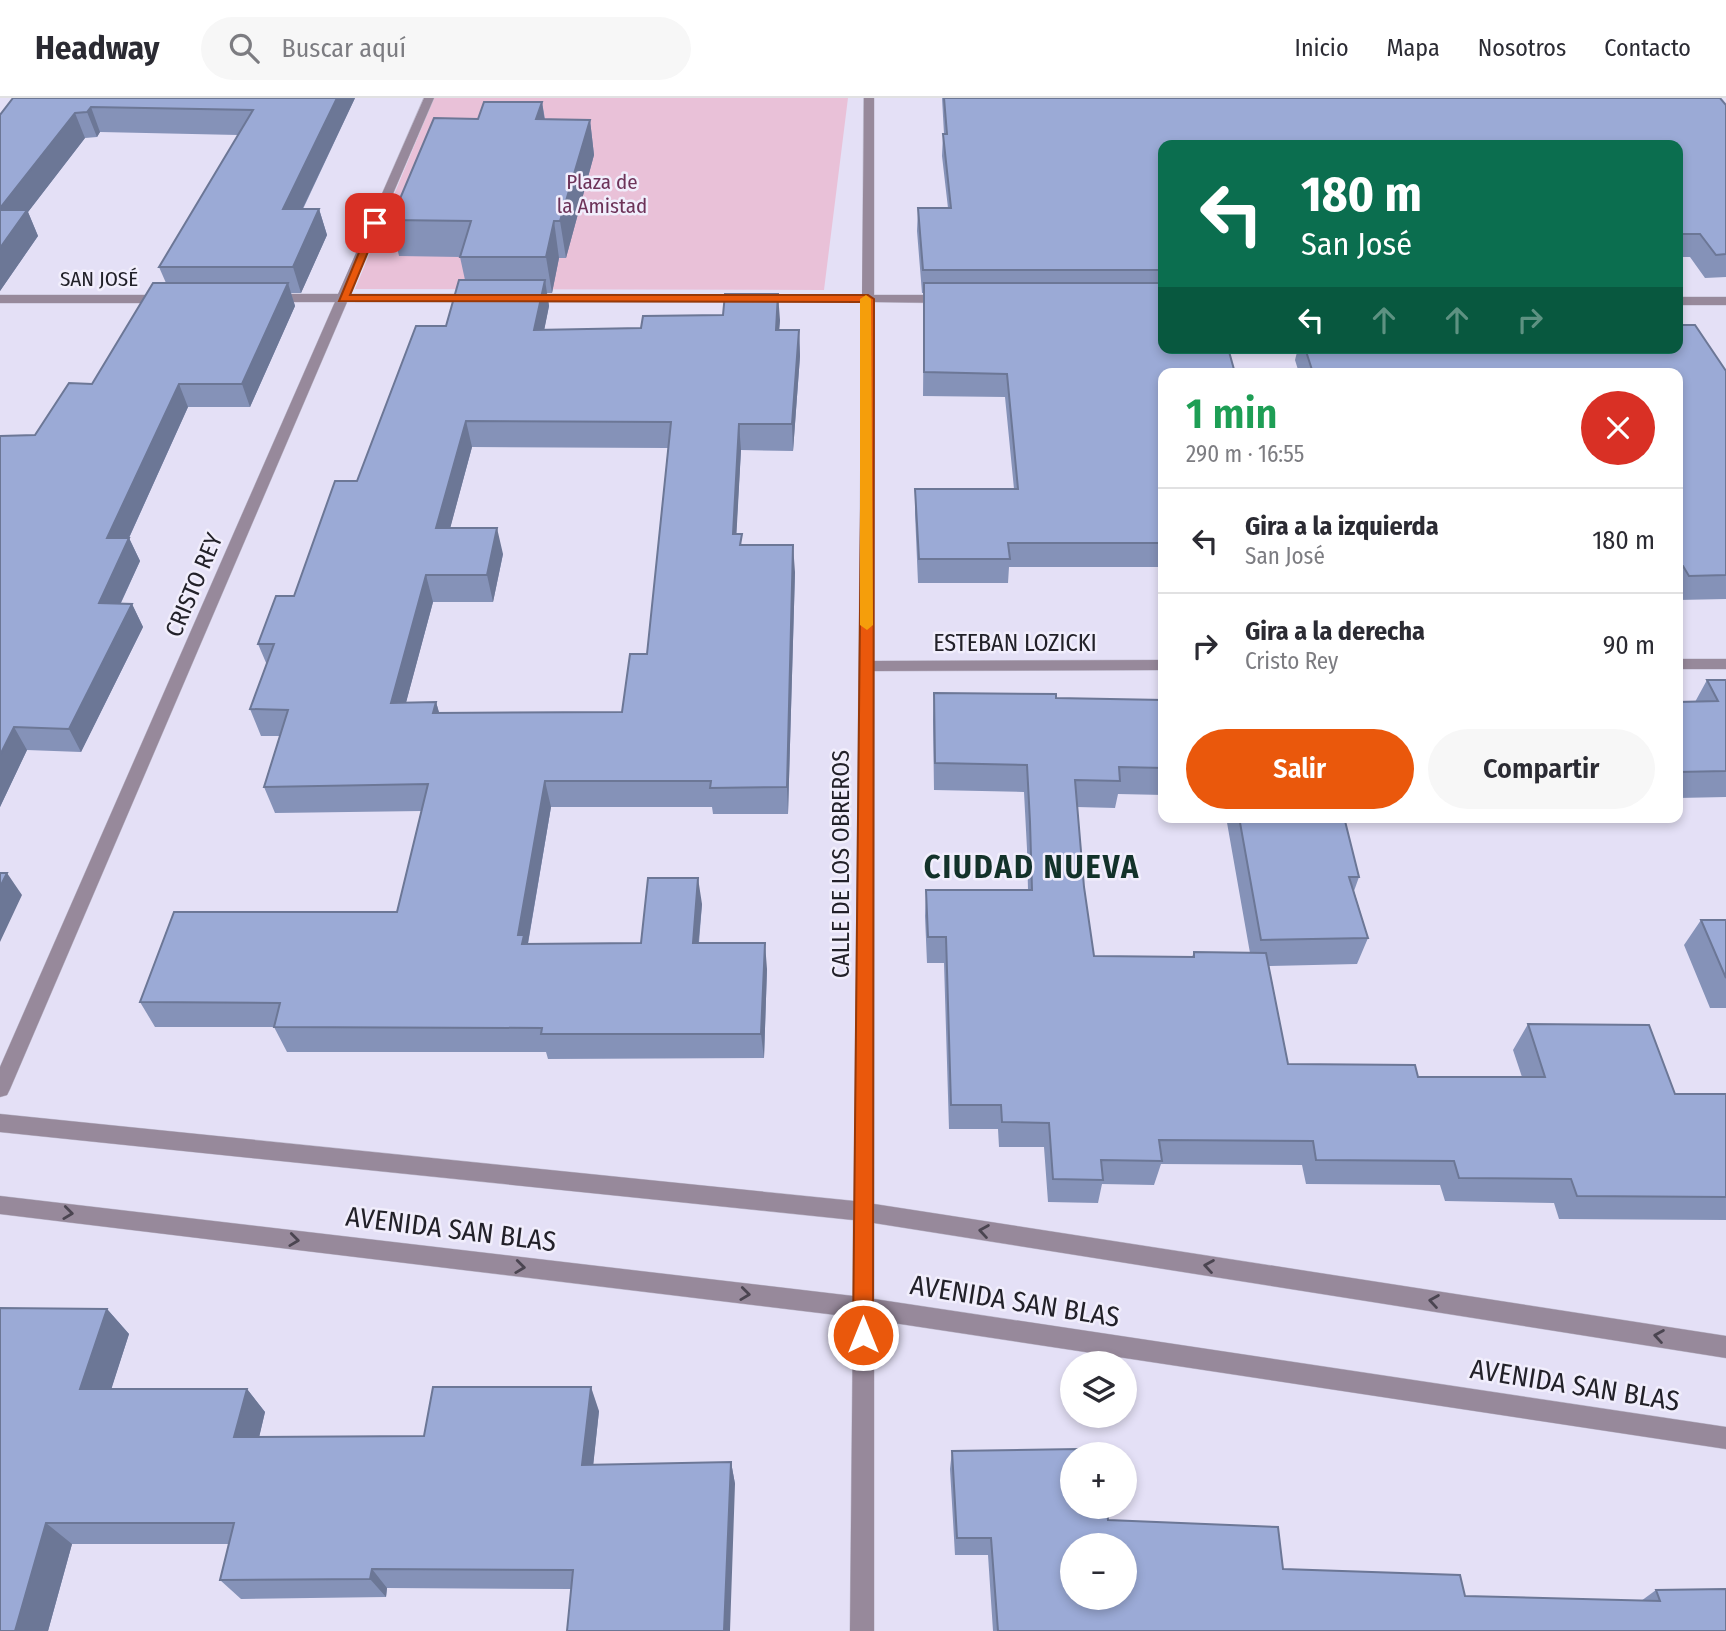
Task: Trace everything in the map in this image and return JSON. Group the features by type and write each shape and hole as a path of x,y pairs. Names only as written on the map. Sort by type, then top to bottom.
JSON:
{"street":[{"name":"CRISTO REY","path":"0,1089 429,98"},
{"name":"CALLE DE LOS OBREROS","path":"862,1631 869,98"},
{"path":"260,298 495,298"},
{"path":"509,298 962,299"},
{"name":"SAN JOSÉ","path":"0,299 178,299"},
{"path":"1683,301 1726,301"},
{"path":"1683,664 1726,664"},
{"name":"ESTEBAN LOZICKI","path":"866,666 1158,665"},
{"path":"0,1123 864,1212 1726,1347"},
{"name":"AVENIDA SAN BLAS","path":"0,1205 863,1308 1726,1438"}],"green space":[{"name":"Plaza de la Amistad","path":"434,98 848,98 824,290 355,289"}],"building":[{"path":"13,98 337,98 283,209 319,209 293,267 159,267 253,110 91,107 87,112 75,113 0,208 0,115"},
{"path":"944,98 1720,98 1726,105 1726,254 1716,255 1700,234 1683,234 1683,140 1158,140 1158,270 923,270 918,208 951,208 943,134 947,134"},
{"path":"484,102 542,102 536,119 590,120 560,221 554,221 546,257 460,257 471,221 391,220 434,118 478,119"},
{"path":"0,210 27,210 0,248"},
{"path":"459,280 545,280 534,330 641,328 643,316 723,315 725,294 778,294 776,330 799,330 792,424 739,424 733,534 742,534 740,545 793,545 787,787 710,788 711,781 545,781 518,935 524,935 522,944 641,943 648,878 698,878 693,943 765,943 761,1034 541,1034 542,1028 274,1027 280,1003 140,1002 174,912 397,912 428,784 264,787 288,710 250,709 274,644 258,644 276,596 294,596 335,481 357,481 416,326 446,326","holes":["466,421 671,422 647,654 630,654 622,712 433,713 436,702 391,703 426,575 487,575 497,528 436,528"]},
{"path":"153,283 288,283 242,384 179,384 107,538 129,538 99,603 132,604 69,729 14,727 0,755 0,436 35,435 69,383 92,384"},
{"path":"924,283 1158,283 1158,354 1230,354 1234,368 1158,368 1158,543 1008,543 1010,559 919,559 915,489 1018,489 1007,374 924,372"},
{"path":"1683,325 1695,325 1726,371 1726,575 1689,576 1683,566 1683,368 1311,368 1307,354 1683,354"},
{"path":"1707,680 1726,680 1726,771 1683,772 1683,702 1718,701"},
{"path":"934,693 1056,694 1056,698 1158,700 1158,768 1119,767 1120,781 1075,780 1084,887 1094,956 1194,957 1194,952 1266,953 1288,1064 1415,1065 1418,1077 1545,1077 1528,1024 1649,1025 1675,1094 1726,1094 1726,1197 1577,1196 1571,1179 1459,1178 1454,1161 1316,1160 1313,1141 1159,1140 1162,1161 1101,1160 1103,1180 1053,1179 1049,1123 1002,1122 1001,1105 951,1105 946,937 928,937 926,890 1032,890 1027,765 935,763"},
{"path":"1240,823 1346,823 1359,877 1349,877 1368,938 1261,940"},
{"path":"0,873 7,873 0,887"},
{"path":"1701,920 1726,920 1726,978"},
{"path":"0,1308 107,1309 80,1389 247,1389 234,1437 424,1436 433,1387 591,1387 582,1465 731,1462 724,1631 567,1631 573,1570 372,1569 370,1579 220,1580 234,1523 46,1523 15,1631 0,1631"},
{"path":"1060,1449 1060,1519 1278,1527 1283,1569 1460,1575 1465,1596 1660,1601 1656,1590 1726,1589 1726,1631 998,1631 991,1538 957,1538 952,1451"}],"slow traffic":[{"path":"866,299 867,625"}],"district":[{"name":"CIUDAD NUEVA","path":"1032,867"}],"route":[{"path":"375,223 343,298 868,299 863,1335"}]}
